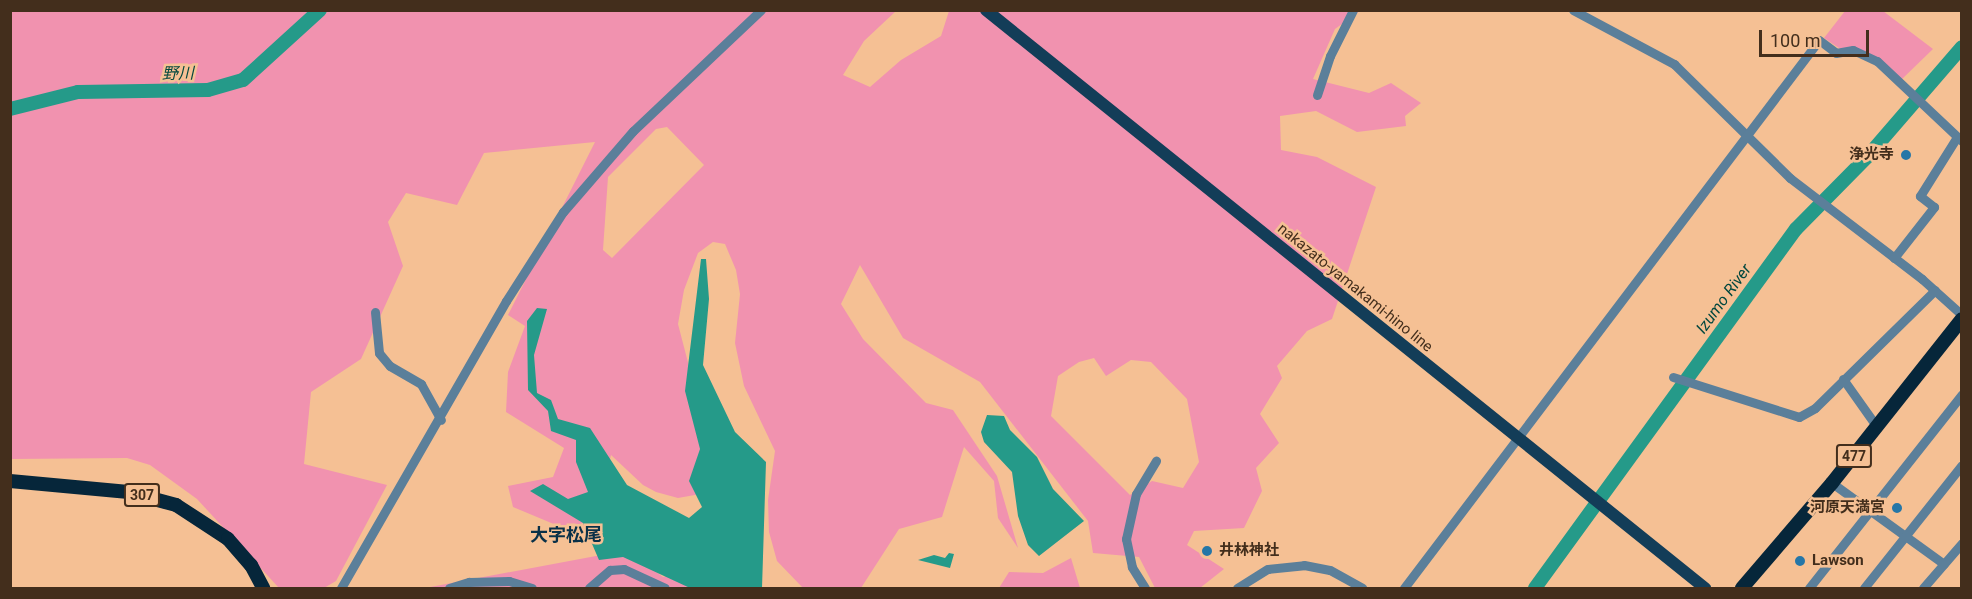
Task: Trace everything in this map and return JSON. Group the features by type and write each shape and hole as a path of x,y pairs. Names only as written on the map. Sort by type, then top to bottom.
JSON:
{"highway":[{"name":"477","path":"1742,588 1832,483 1962,317"},
{"name":"307","path":"10,481 128,492 176,505 209,524 273,588"},
{"name":"307","path":"251,565 263,588"}],"main road":[{"name":"nakazato-yamakami-hino line","path":"986,10 1705,588"}],"street":[{"path":"341,588 441,420 506,301 563,212 633,131 760,10"},
{"path":"1317,95 1330,56 1353,10"},
{"path":"1573,10 1661,55 1815,199 1935,290 1962,317"},
{"path":"1404,588 1516,437 1819,40 1836,53 1864,52 1959,139 1920,196 1934,207 1894,258"},
{"path":"1673,377 1799,417 1815,408 1935,290"},
{"path":"375,312 379,354 390,366 421,384 441,420"},
{"path":"1843,379 1877,427"},
{"path":"1809,588 1962,394"},
{"path":"1145,588 1132,567 1126,539 1136,494 1156,461"},
{"path":"1864,588 1962,465"},
{"path":"1832,483 1944,564"},
{"path":"1923,588 1962,543"},
{"path":"1237,588 1268,569 1304,565 1330,570 1362,588"},
{"path":"589,588 610,570 624,569 665,588"},
{"path":"449,588 469,582 509,581 532,588"}],"shaded area":[{"path":"11,11 896,11 864,41 843,75 870,87 901,60 941,36 949,11 1360,11 1335,29 1313,79 1369,93 1391,83 1421,103 1405,116 1406,126 1357,132 1316,111 1280,116 1281,150 1317,157 1376,187 1332,319 1307,331 1277,366 1282,378 1260,414 1279,443 1256,468 1262,491 1244,528 1194,531 1187,545 1224,569 1200,588 1155,588 1139,557 1093,553 1088,521 980,382 903,338 860,265 841,304 863,339 926,403 953,410 997,476 1018,548 998,518 994,481 964,447 942,517 899,529 861,588 803,588 777,561 769,532 768,500 775,451 744,386 735,343 740,294 736,270 725,244 713,242 698,253 684,290 678,324 705,428 706,493 678,498 656,492 643,485 611,455 592,540 513,507 508,486 553,477 564,448 506,412 508,372 525,326 508,315 595,142 484,153 457,205 406,193 388,222 403,266 361,359 311,392 304,464 387,485 336,581 324,588 279,588 197,499 150,465 127,458 11,459","holes":["667,127 704,165 612,258 603,250 608,177 656,129","1094,358 1106,376 1131,360 1151,362 1187,399 1199,462 1183,488 1152,481 1130,495 1051,416 1058,376 1079,362"]},
{"path":"1845,11 1883,11 1933,49 1900,81 1878,59 1842,50 1824,38"},
{"path":"628,550 663,577 691,567 691,588 425,588"},
{"path":"1071,558 1080,588 999,588 1009,572 1043,573"}],"water":[{"path":"701,259 706,259 709,299 703,365 735,432 766,462 762,588 690,588 623,557 599,560 583,523 530,491 543,484 568,499 588,492 576,462 576,440 551,431 548,411 528,390 527,321 537,308 547,309 534,355 537,393 551,400 558,419 590,428 627,485 689,518 702,507 689,481 700,449 685,391"},
{"path":"987,415 1004,416 1010,430 1037,457 1053,489 1084,521 1039,556 1028,545 1018,516 1012,472 984,442 981,432"},
{"path":"949,553 954,554 950,568 918,560 934,555 945,558"}],"waterway":[{"name":"野川","path":"10,109 78,92 208,90 243,80 320,10"},
{"name":"Izumo River","path":"1535,588 1796,229 1867,157 1962,47"}],"place":[{"name":"浄光寺","path":"1906,155"},
{"name":"河原天満宮","path":"1897,508"},
{"name":"井林神社","path":"1207,551"},
{"name":"Lawson","path":"1800,561"}],"district":[{"name":"大字松尾","path":"566,535"}]}
